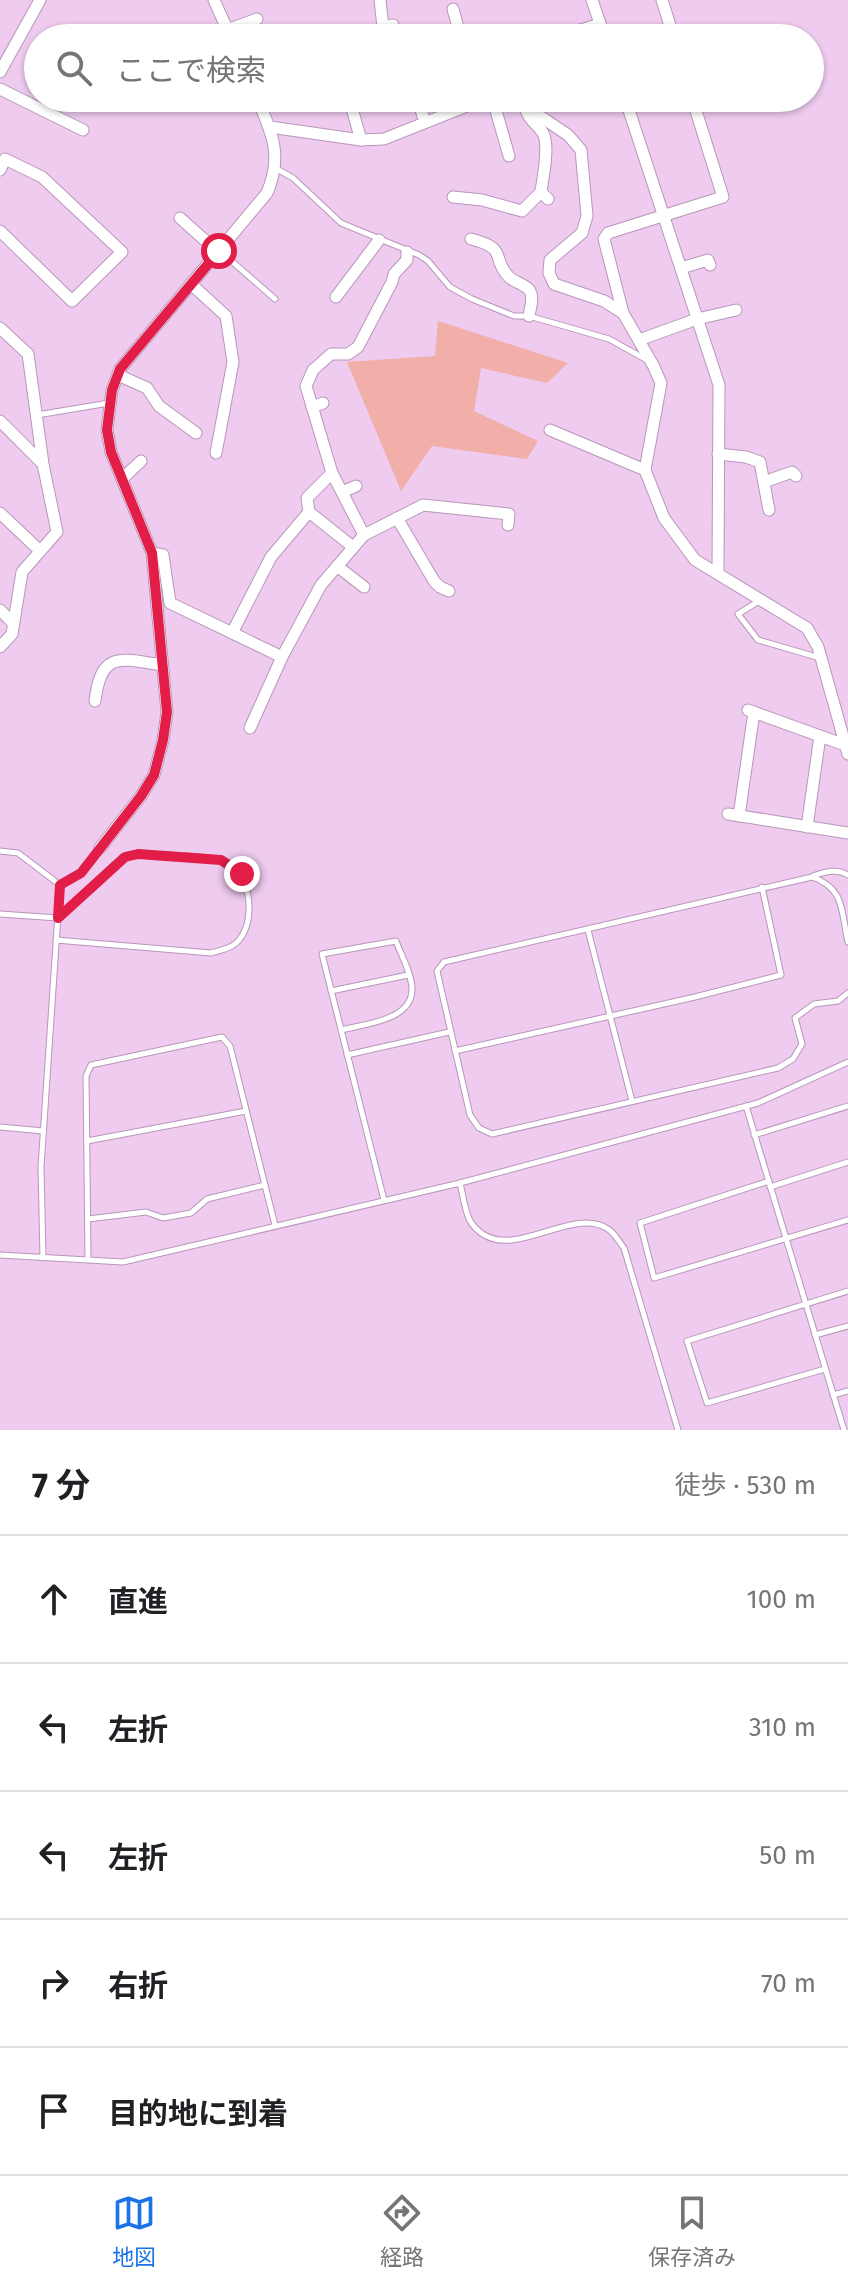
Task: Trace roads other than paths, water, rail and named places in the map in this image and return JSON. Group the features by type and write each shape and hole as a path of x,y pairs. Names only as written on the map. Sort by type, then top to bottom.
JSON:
{"street":[{"path":"27,24 40,0"},
{"path":"214,0 225,24"},
{"path":"380,0 383,24"},
{"path":"592,0 600,24"},
{"path":"662,0 670,24"},
{"path":"453,9 457,24"},
{"path":"248,24 257,19"},
{"path":"0,72 24,29"},
{"path":"0,89 24,101"},
{"path":"47,112 83,130"},
{"path":"100,848 154,775 167,712 152,553 111,452 107,430 109,403 118,375 267,193 276,168 274,140 263,112"},
{"path":"353,112 361,140"},
{"path":"422,112 425,122"},
{"path":"270,127 361,140 384,139 450,112"},
{"path":"500,112 509,156"},
{"path":"453,197 482,200 522,211 545,195 545,139 526,112"},
{"path":"534,112 568,135 581,150 585,175 587,216 582,233 550,260 549,273 554,284 604,301 623,313"},
{"path":"630,112 719,385 718,574"},
{"path":"696,112 723,197 608,233 604,239 623,313 661,383 645,470 664,518 695,560 807,628 821,658 847,750"},
{"path":"0,170 5,159 42,177 122,252 72,301 0,231"},
{"path":"180,218 218,252"},
{"path":"471,239 489,244 498,253 508,276 529,289 532,296 529,316"},
{"path":"336,297 379,240"},
{"path":"364,535 332,473 317,405 306,386 313,370 331,354 348,354 358,347 394,274 407,260 407,252"},
{"path":"681,268 709,260"},
{"path":"191,284 226,316 233,362 216,453"},
{"path":"639,340 697,319 736,310"},
{"path":"0,328 28,354 43,464 57,532 22,572 12,634 0,647"},
{"path":"118,375 147,388 159,406 196,433"},
{"path":"0,421 43,464"},
{"path":"550,430 645,470"},
{"path":"718,454 760,462 769,510"},
{"path":"122,479 141,461"},
{"path":"764,482 792,472 796,476"},
{"path":"332,473 307,498 309,512 353,547"},
{"path":"342,492 356,486"},
{"path":"250,720 321,585 364,535 423,505 509,514 508,525"},
{"path":"232,633 271,557 309,512"},
{"path":"0,513 39,550"},
{"path":"397,518 434,581 449,591"},
{"path":"152,553 163,555 170,603 282,657"},
{"path":"337,566 364,587"},
{"path":"0,610 13,623"},
{"path":"95,701 102,671 111,662 121,659 162,665"},
{"path":"847,750 820,736 750,711 734,815 848,833"},
{"path":"807,827 820,736"}],"lane":[{"path":"276,168 293,178 341,223 428,261 450,287 472,299 514,316 529,316 609,339 640,358 651,361"},
{"path":"218,252 275,299"},
{"path":"36,416 109,403"},
{"path":"761,600 738,614 758,640 821,658"},
{"path":"60,885 81,873 100,848"},
{"path":"0,851 18,853 60,885"},
{"path":"0,914 58,918 115,864 125,857 138,854 221,860 242,874 248,889 246,926 239,940 229,948 211,953 56,940"},
{"path":"848,875 842,871 829,871 444,962 437,971 470,1115 479,1128 492,1134 778,1068 793,1059 802,1044 795,1018 814,1004 838,1001 848,995"},
{"path":"812,877 829,883 838,895 848,942"},
{"path":"43,1258 41,1167 60,885"},
{"path":"455,1051 781,975 762,887"},
{"path":"588,930 632,1101"},
{"path":"341,1030 403,1011 410,1000 412,987 396,941 322,954 347,1055 384,1200"},
{"path":"331,991 408,975"},
{"path":"347,1055 449,1032"},
{"path":"88,1260 86,1076 91,1065 222,1037 230,1046 275,1225"},
{"path":"0,1255 123,1262 460,1183 746,1106 848,1062"},
{"path":"746,1106 844,1430"},
{"path":"754,1135 848,1106"},
{"path":"87,1141 246,1111"},
{"path":"0,1127 43,1131"},
{"path":"848,1162 640,1223 654,1278 848,1220"},
{"path":"460,1183 471,1223 487,1237 505,1241 587,1222 609,1229 624,1248 678,1430"},
{"path":"88,1219 146,1212 163,1218 191,1213 207,1199 265,1185"},
{"path":"825,1369 707,1403 687,1341 848,1291"},
{"path":"815,1335 848,1326"},
{"path":"833,1395 848,1391"}]}
